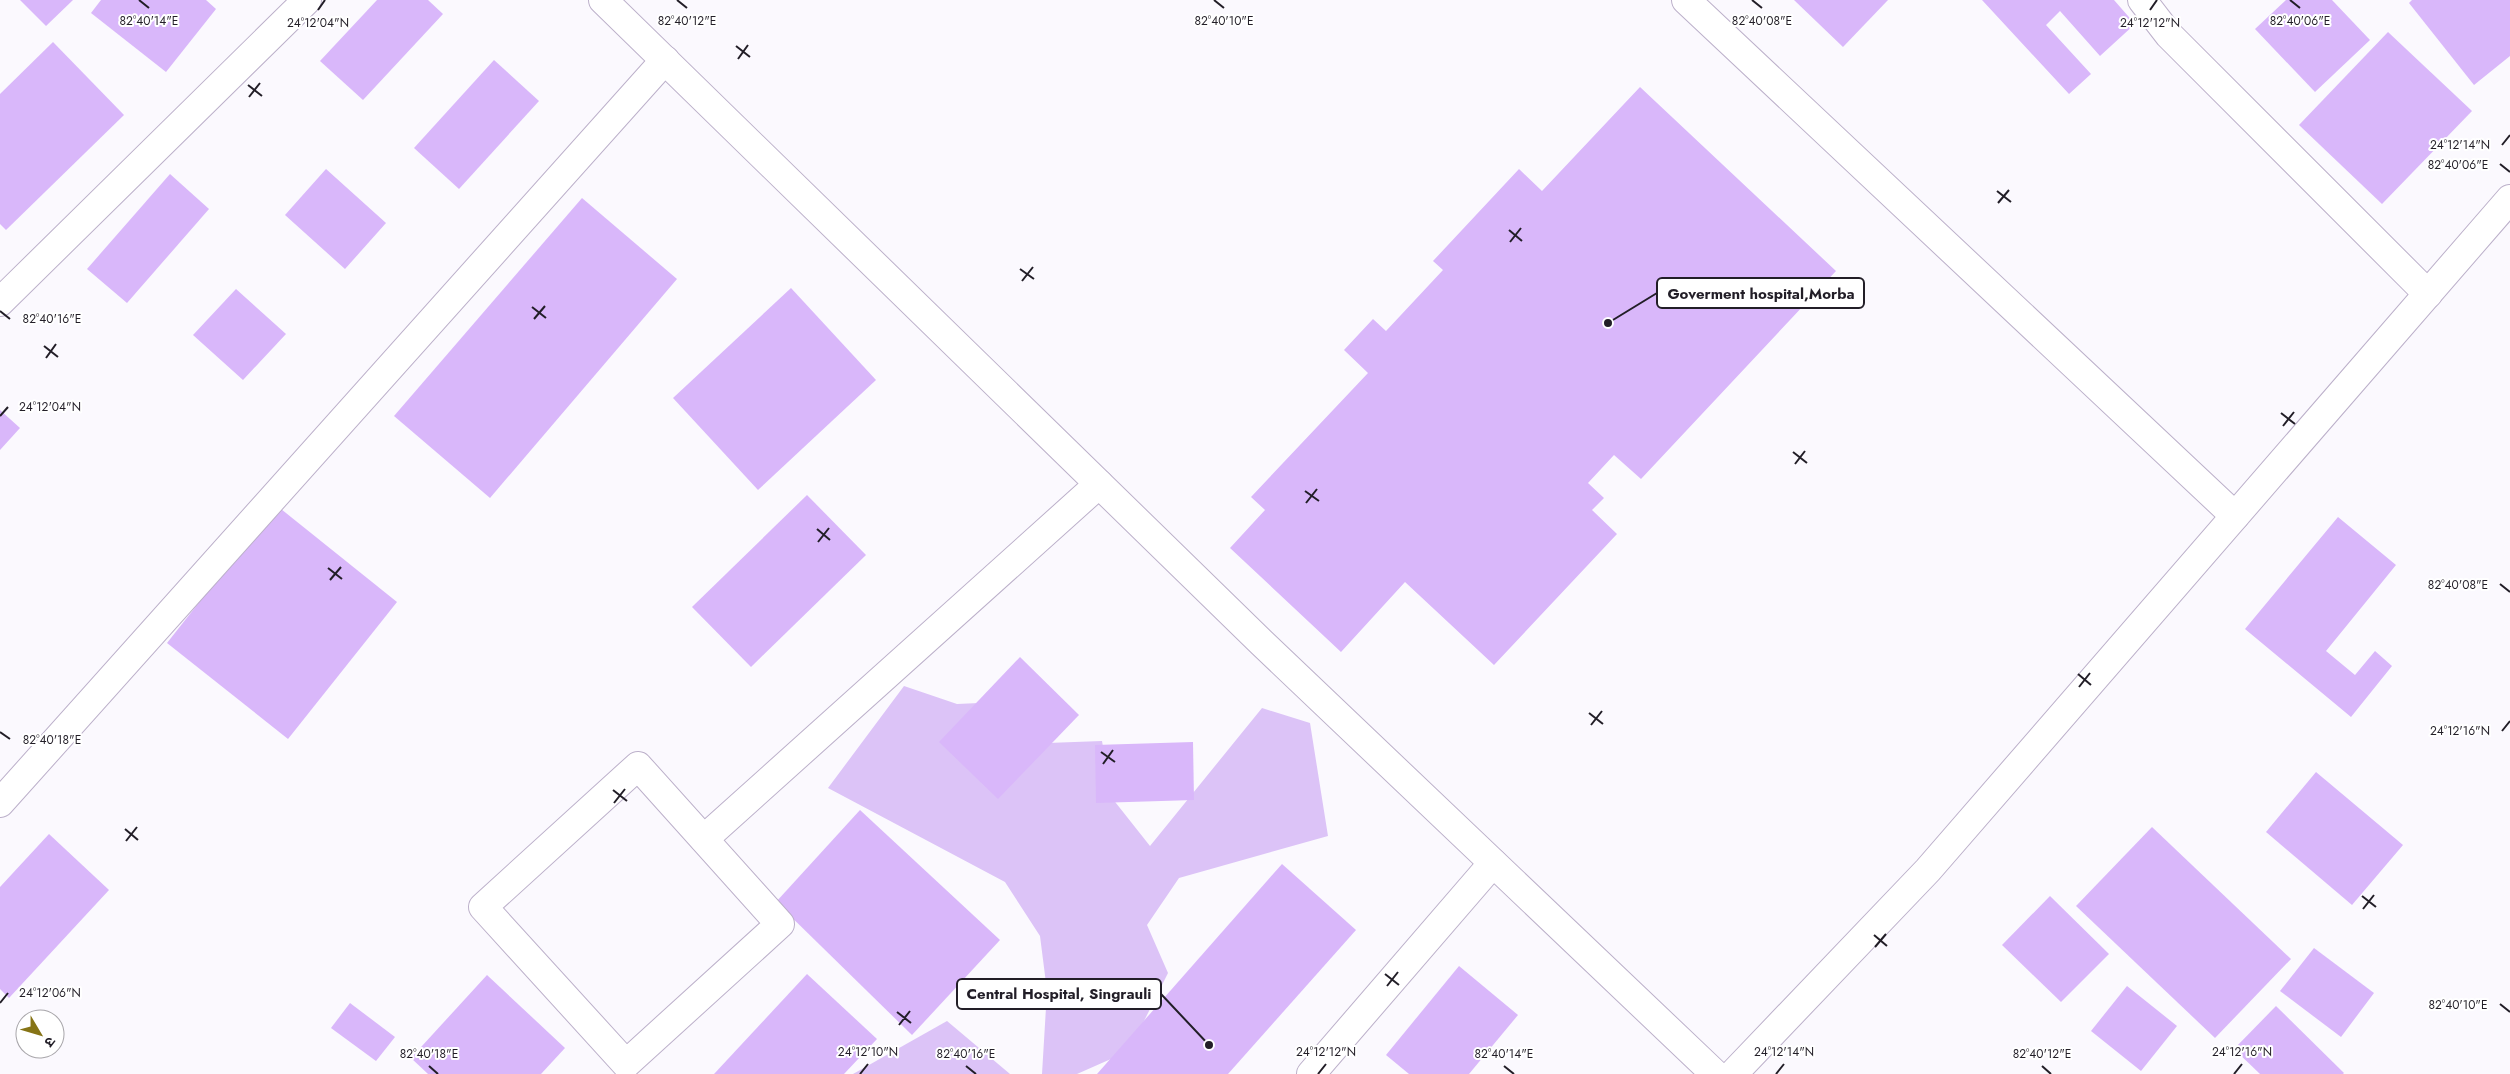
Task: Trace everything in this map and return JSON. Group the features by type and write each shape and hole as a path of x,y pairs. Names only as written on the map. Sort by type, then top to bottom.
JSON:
{"street":[{"path":"0,302 307,0"},
{"path":"603,0 1099,484 1715,1074"},
{"path":"1686,0 2235,516"},
{"path":"2142,0 2169,35 2428,294"},
{"path":"0,803 665,60"},
{"path":"1734,1074 1928,870 2510,199"},
{"path":"704,839 1099,484"},
{"path":"638,766 704,839 780,924 626,1064 483,907 638,766"},
{"path":"1311,1074 1493,863"}],"shaded area":[{"path":"904,686 957,704 1045,700 1020,744 1102,741 1112,798 1150,846 1262,708 1310,723 1328,836 1179,878 1147,925 1168,973 1129,1051 1077,1074 1042,1074 1047,991 1040,936 1005,882 828,788"},
{"path":"947,1021 1010,1074 853,1074"}],"building":[{"path":"20,0 73,0 46,26"},
{"path":"101,0 206,0 216,9 166,72 91,13"},
{"path":"377,0 428,0 443,14 363,100 320,61"},
{"path":"1794,0 1888,0 1843,47"},
{"path":"1982,0 2114,0 2135,24 2100,56 2060,11 2046,25 2091,74 2069,94"},
{"path":"2286,0 2332,0 2370,40 2315,92 2255,29"},
{"path":"2412,0 2510,0 2510,56 2474,85 2409,3"},
{"path":"2388,32 2472,111 2382,204 2299,125"},
{"path":"53,42 124,115 6,230 0,224 0,94"},
{"path":"494,60 539,101 459,189 414,148"},
{"path":"1640,87 1836,271 1641,479 1614,455 1588,483 1604,498 1592,510 1617,534 1494,665 1405,582 1341,652 1230,548 1265,510 1251,497 1368,373 1344,350 1373,319 1386,331 1443,270 1433,261 1519,169 1542,191"},
{"path":"326,169 386,223 345,269 285,215"},
{"path":"170,174 209,209 127,303 87,269"},
{"path":"582,198 677,279 490,498 394,416"},
{"path":"791,288 876,380 758,490 673,398"},
{"path":"236,289 286,334 243,380 193,335"},
{"path":"0,410 20,428 0,450"},
{"path":"807,495 866,555 751,667 692,607"},
{"path":"276,505 397,602 288,739 167,643"},
{"path":"2338,517 2396,565 2326,651 2355,675 2375,651 2392,666 2351,717 2245,629"},
{"path":"1020,657 1079,715 998,799 939,742"},
{"path":"1193,742 1194,800 1096,803 1095,745"},
{"path":"2316,772 2403,845 2352,905 2266,832"},
{"path":"860,810 1000,940 912,1035 776,902"},
{"path":"2152,827 2291,959 2215,1038 2076,906"},
{"path":"49,834 109,890 9,998 0,989 0,887"},
{"path":"1282,864 1356,930 1228,1074 1097,1074"},
{"path":"2050,896 2109,954 2061,1002 2002,945"},
{"path":"2314,948 2374,993 2341,1037 2280,991"},
{"path":"1459,966 1518,1015 1469,1074 1409,1074 1386,1055"},
{"path":"807,974 877,1039 844,1074 714,1074"},
{"path":"487,975 565,1048 541,1074 428,1074 411,1058"},
{"path":"2127,986 2177,1026 2141,1071 2091,1031"},
{"path":"350,1003 395,1037 376,1061 331,1028"},
{"path":"2276,1006 2343,1074 2260,1074 2234,1049"}],"place":[{"name":"Goverment hospital,Morba","path":"1608,323"},
{"name":"Central Hospital, Singrauli","path":"1209,1045"}]}
